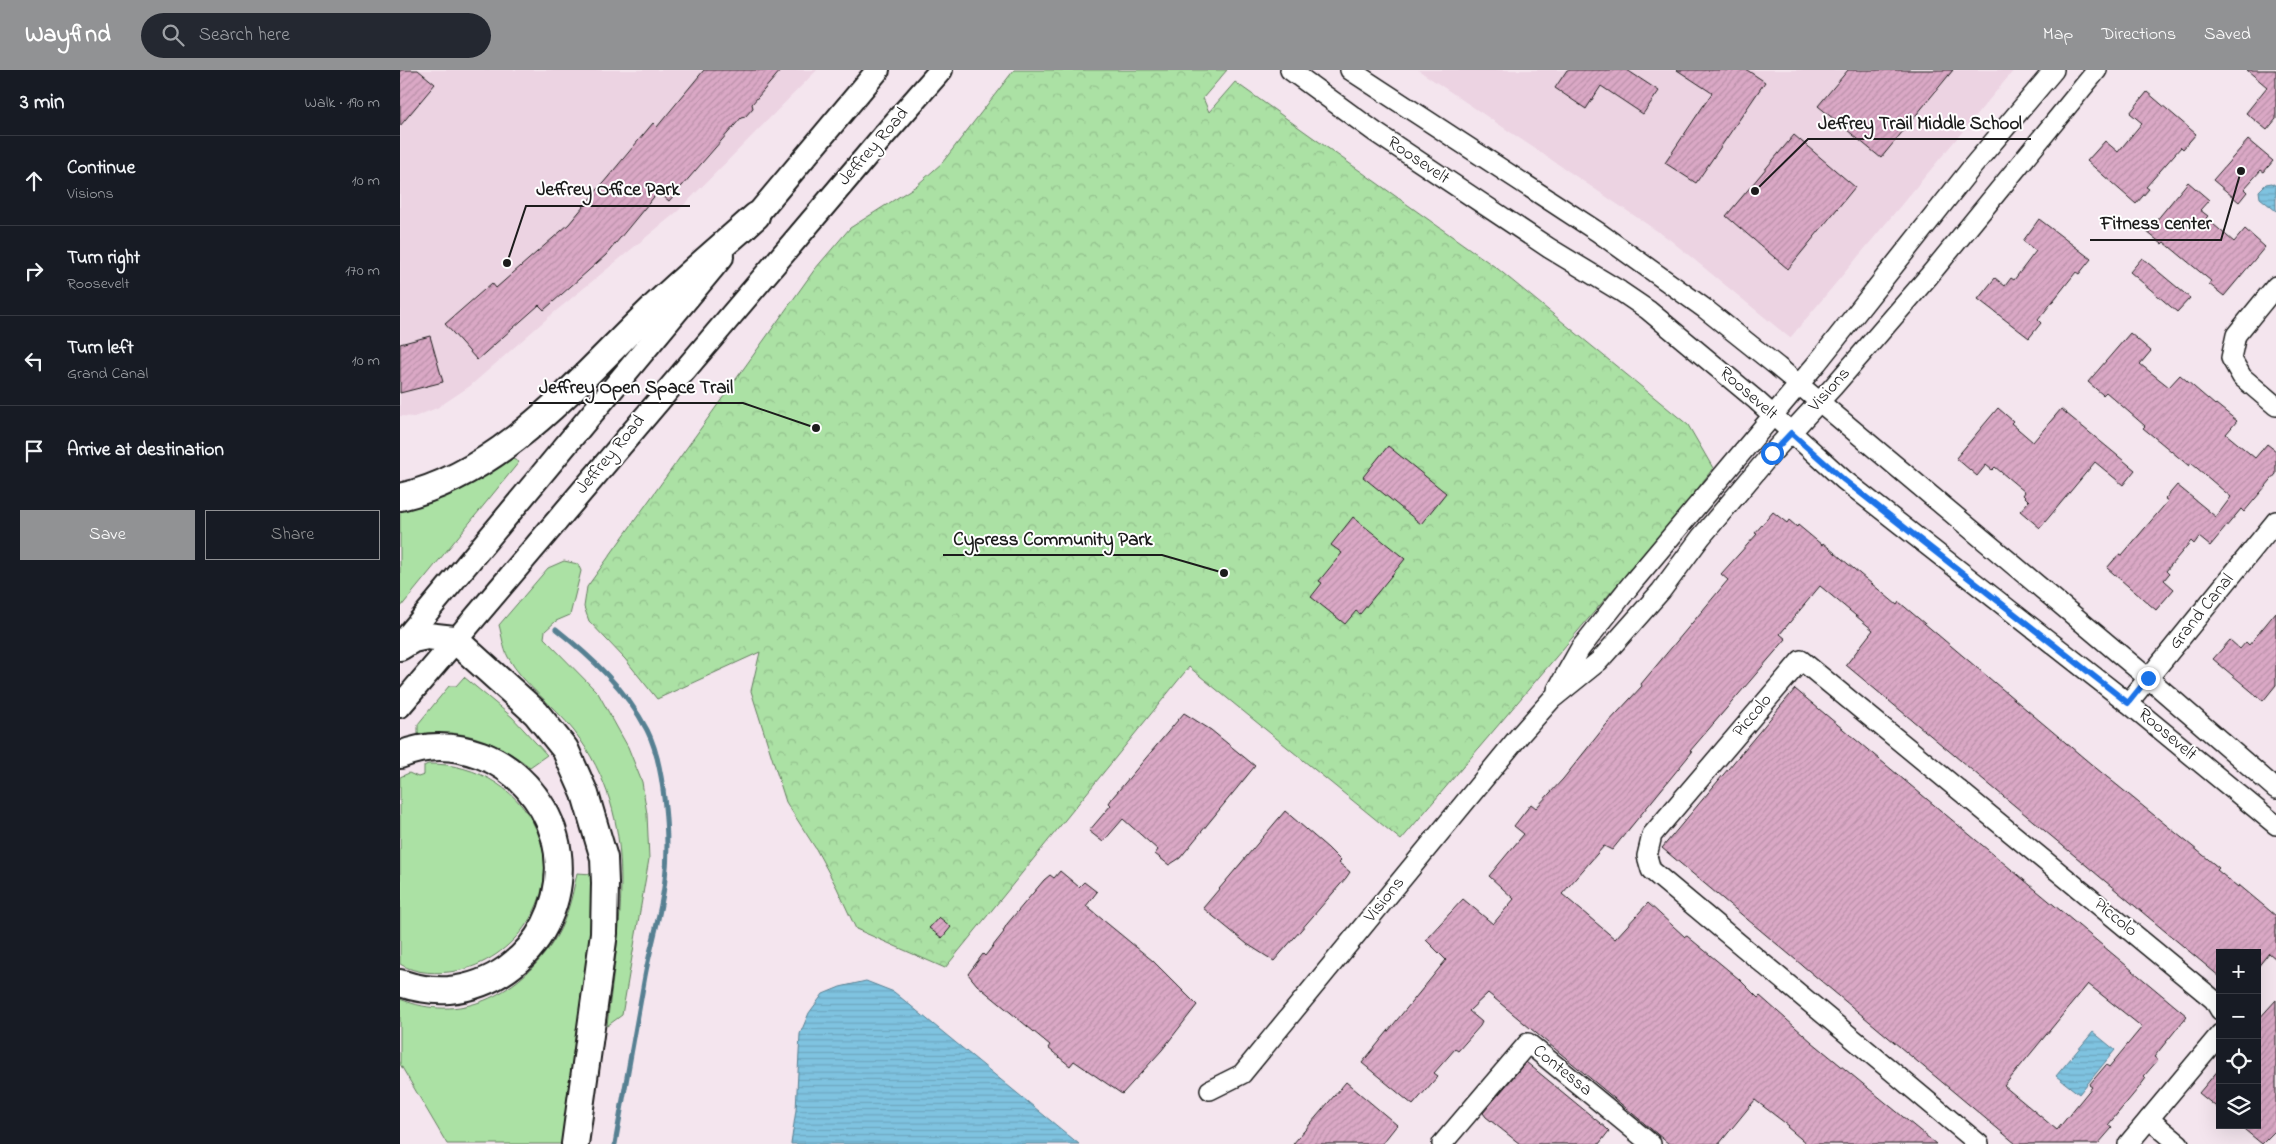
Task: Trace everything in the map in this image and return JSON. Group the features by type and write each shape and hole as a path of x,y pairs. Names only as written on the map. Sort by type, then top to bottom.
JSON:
{"highway":[{"path":"400,497 438,485 489,459 545,413 665,297 756,216"},
{"path":"400,646 413,638 427,636 454,639 536,713 565,749 585,794 604,858 604,933 575,1144"},
{"path":"400,755 418,749 450,747 472,751 513,772 537,799 547,817 555,834 560,869 559,887 551,913 531,946 508,967 493,977 478,983 449,990 418,988 400,983"}],"main road":[{"path":"400,646 878,70"},
{"name":"Jeffrey Road","path":"400,706 454,639 941,70"}],"street":[{"name":"Roosevelt","path":"1290,70 1375,132 1549,248 1648,310 1773,415 1844,480 2128,703 2276,825"},
{"name":"Roosevelt","path":"1350,70 1598,232 1704,308 2148,678 2276,789"},
{"name":"Visions","path":"1552,700 1580,649 1798,386 1974,166 2054,70"},
{"name":"Visions","path":"1210,1090 1242,1074 1552,700 1599,661 1661,591 1701,537 1928,277 2097,70"},
{"path":"2276,286 2236,335 2231,358 2242,377 2276,406"},
{"name":"Grand Canal","path":"2128,703 2276,521"},
{"name":"Piccolo","path":"1979,1144 1651,870 1647,856 1652,835 1800,660 2216,1003"},
{"path":"2128,1144 2216,1039"},
{"name":"Contessa","path":"1442,1144 1528,1043 1651,1144"},
{"path":"2149,1119 2178,1144"}],"shaded area":[{"path":"400,70 817,70 678,211 551,315 470,386 437,408 414,417 400,416"},
{"path":"1418,70 2014,70 1790,338 1669,239"}],"green space":[{"path":"1014,70 1227,70 1203,98 1209,112 1235,82 1498,269 1688,425 1713,468 1694,494 1401,840 1189,667 945,968 856,929 816,849 786,802 751,691 760,652 657,699 625,659 589,621 584,607 587,587 815,269 850,228 916,186 942,163"},
{"path":"513,459 519,462 400,608 400,511 453,493"},
{"path":"564,561 578,564 581,571 570,615 556,621 545,631 544,638 598,693 628,747 642,782 647,814 649,859 622,1015 607,1026 617,948 621,873 618,837 610,801 596,765 574,731 522,677 508,657 499,625 548,568"},
{"path":"464,677 512,717 547,755 530,767 504,750 477,738 449,733 418,734 418,724 449,686 456,686"},
{"path":"428,764 446,765 481,775 496,783 510,794 523,807 533,822 540,839 544,861 543,883 537,904 527,923 513,940 496,954 477,965 442,973 413,970 400,964 400,777 409,773 418,777 424,775 424,766"},
{"path":"577,873 593,874 593,925 562,1144 447,1144 400,1064 400,999 422,1006 444,1008 465,1006 485,1000 504,991 537,963 556,937 568,910"}],"water":[{"path":"2272,183 2276,186 2276,211 2260,198 2259,191 2266,184"},
{"path":"866,981 894,992 1079,1144 791,1144 796,1110 800,1034 809,1013 823,994 840,987"},
{"path":"2093,1032 2115,1050 2079,1094 2056,1076"}],"building":[{"path":"400,70 418,70 435,84 400,126"},
{"path":"704,70 781,70 752,104 753,108 745,117 741,118 669,201 658,192 606,255 544,310 539,305 477,360 445,324 492,283 496,288 569,224 653,123 657,127"},
{"path":"1567,70 1627,70 1659,91 1643,114 1601,86 1586,109 1555,88"},
{"path":"1677,70 1747,70 1765,82 1696,183 1665,163 1712,93"},
{"path":"1848,70 1953,70 1881,158 1818,106"},
{"path":"2247,70 2276,70 2276,119 2267,130 2246,113 2267,87"},
{"path":"2147,92 2196,134 2183,149 2181,147 2146,187 2149,189 2136,204 2087,161 2105,141 2118,152 2142,123 2130,113"},
{"path":"1794,135 1855,187 1788,269 1726,216"},
{"path":"2248,140 2273,161 2264,172 2261,170 2244,189 2247,192 2239,202 2213,180"},
{"path":"2188,182 2209,200 2200,210 2208,216 2206,218 2234,242 2245,229 2265,247 2224,296 2209,284 2211,281 2164,242 2162,244 2147,232"},
{"path":"2039,219 2091,259 2079,274 2076,272 2038,320 2041,323 2029,338 1978,299 1995,278 2005,286 2011,278 2014,280 2036,251 2023,241"},
{"path":"2142,258 2190,298 2177,312 2130,272"},
{"path":"2130,333 2151,351 2140,364 2169,387 2180,375 2237,421 2226,434 2255,458 2267,444 2276,451 2276,474 2244,512 2241,509 2210,546 2199,537 2194,544 2191,541 2166,571 2169,574 2164,580 2174,589 2156,610 2107,568 2119,554 2122,555 2168,501 2165,499 2177,485 2216,517 2231,497 2191,463 2189,466 2143,428 2145,426 2106,392 2103,395 2088,382"},
{"path":"430,336 443,382 400,393 400,344"},
{"path":"1998,408 2013,421 2011,423 2033,442 2061,409 2135,470 2123,485 2095,462 2040,528 2020,511 2029,501 2023,495 2025,492 1995,467 1992,470 1986,465 1977,476 1956,458"},
{"path":"1388,446 1446,493 1421,524 1363,477"},
{"path":"1773,512 1787,523 1789,520 1797,527 1798,525 1822,545 1823,543 1897,605 1899,602 2091,764 2219,868 2217,870 2238,887 2239,885 2276,916 2276,959 2269,953 2261,963 2261,949 2216,949 2216,974 1846,665 1873,630 1820,586 1780,634 1786,639 1690,751 1692,752 1612,850 1604,846 1562,894 1615,939 1648,903 1685,937 1687,936 1739,979 1758,998 1760,996 1812,1042 1936,1144 1807,1144 1787,1127 1789,1126 1755,1100 1719,1144 1669,1144 1488,993 1469,1011 1482,1022 1480,1026 1458,1051 1455,1049 1434,1073 1438,1076 1413,1105 1362,1063 1446,960 1426,940 1463,899 1493,924 1514,899 1489,876 1524,834 1514,826 1531,804 1536,808 1563,779 1606,725 1642,686 1641,684 1728,580 1721,574 1757,534 1755,533"},
{"path":"1353,517 1405,559 1360,614 1356,611 1345,624 1311,597 1322,583 1319,581 1342,553 1331,545"},
{"path":"2276,612 2276,685 2263,701 2213,659 2230,640 2240,649 2246,642 2249,645"},
{"path":"1795,689 2187,1016 2154,1057 2158,1060 2144,1076 2146,1078 2137,1090 2108,1125 2112,1128 2098,1144 2016,1144 1662,848","holes":["2088,984 2142,1027 2109,1067 2106,1065 2089,1085 2092,1087 2057,1130 2004,1086"]},
{"path":"1184,713 1211,730 1255,766 1180,858 1169,865 1155,854 1158,850 1123,819 1103,842 1089,831 1111,805 1109,803 1113,797"},
{"path":"1285,811 1328,848 1341,861 1339,863 1350,872 1274,961 1247,944 1203,908"},
{"path":"1060,871 1079,887 1084,882 1097,892 1086,906 1153,961 1197,1005 1162,1050 1122,1094 1074,1061 1070,1066 1048,1048 1050,1045 977,985 968,974 983,954 985,956 1004,932 1007,924 1044,880 1050,875 1054,878"},
{"path":"939,917 951,927 942,938 929,928"},
{"path":"2276,1000 2276,1130 2262,1144 2244,1129 2261,1129 2261,1017"},
{"path":"1526,1062 1609,1131 1599,1144 1520,1144 1486,1117 1483,1113"},
{"path":"2216,1073 2216,1107 2199,1093"},
{"path":"1346,1082 1397,1125 1382,1144 1293,1144"}],"waterway":[{"path":"556,629 607,675 638,715 653,745 665,803 667,844 664,891 645,976 615,1144"}],"place":[{"name":"Fitness center","path":"2241,171"},
{"name":"Jeffrey Trail Middle School","path":"1755,191"},
{"name":"Jeffrey Office Park","path":"507,263"},
{"name":"Jeffrey Open Space Trail","path":"816,428"},
{"name":"Cypress Community Park","path":"1224,573"}],"route":[{"path":"1772,453 1791,433 1844,480 2128,703 2148,678"}]}
